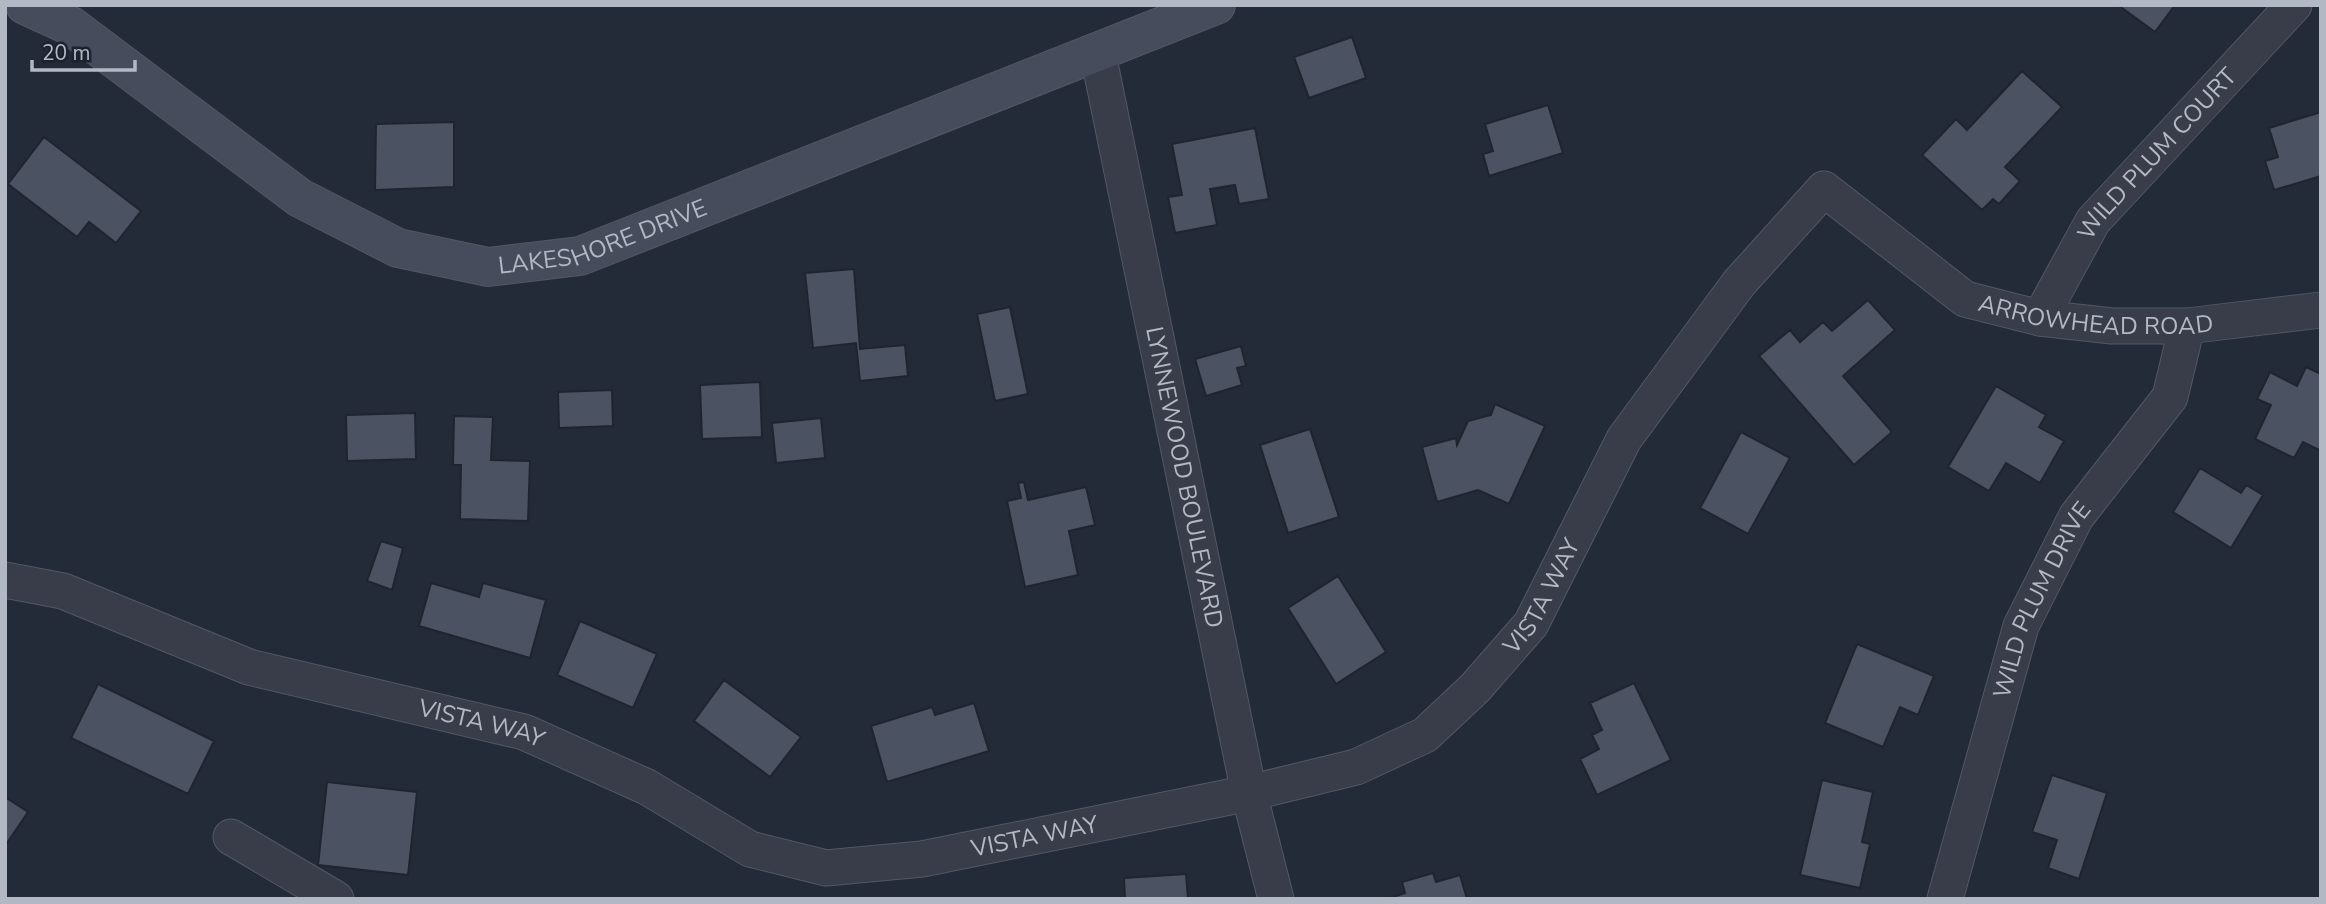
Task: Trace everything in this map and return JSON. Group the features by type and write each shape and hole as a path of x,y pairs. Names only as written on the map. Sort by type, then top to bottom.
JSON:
{"main road":[{"name":"LAKESHORE DRIVE","path":"25,5 71,26 300,198 398,248 488,267 580,256 1098,54 1216,5"}],"street":[{"name":"WILD PLUM COURT","path":"2040,318 2093,221 2294,5"},
{"name":"LYNNEWOOD BOULEVARD","path":"1098,54 1249,793 1276,899"},
{"name":"ARROWHEAD ROAD","path":"1824,189 1965,299 2040,318 2112,326 2187,326 2321,310"},
{"name":"VISTA WAY","path":"5,580 63,591 249,667 524,732 647,788 750,849 826,868 922,859 1249,793 1367,762 1425,735 1475,688 1531,624 1624,439 1739,283 1824,189"},
{"name":"WILD PLUM DRIVE","path":"1945,899 2021,626 2076,517 2170,397 2187,326"},
{"path":"230,836 335,899"}],"building":[{"path":"2118,5 2175,5 2155,32"},
{"path":"1352,37 1366,78 1309,98 1294,57"},
{"path":"2022,71 2062,107 2005,167 2020,181 1999,204 1993,199 1982,210 1922,155 1956,119 1967,130"},
{"path":"1548,105 1563,153 1489,176 1483,154 1493,151 1485,124"},
{"path":"2321,112 2321,176 2274,190 2265,161 2278,157 2269,128"},
{"path":"454,122 454,187 375,190 376,124"},
{"path":"1255,128 1269,199 1239,204 1235,185 1210,189 1217,225 1175,233 1168,197 1182,195 1172,144"},
{"path":"44,137 141,211 116,243 89,222 77,237 8,184"},
{"path":"854,269 860,349 905,345 908,376 860,381 856,343 813,348 805,273"},
{"path":"1868,300 1895,330 1843,376 1892,432 1854,465 1759,356 1790,330 1800,342 1823,322 1832,331"},
{"path":"1010,307 1028,394 995,401 977,314"},
{"path":"1241,346 1246,366 1237,368 1242,385 1206,396 1195,359"},
{"path":"2306,367 2321,374 2321,447 2319,450 2303,442 2294,458 2255,439 2271,405 2257,399 2270,372 2297,386"},
{"path":"760,382 762,437 702,439 700,385"},
{"path":"1996,386 2046,415 2039,427 2064,441 2040,483 2006,463 1989,491 1948,467"},
{"path":"612,390 613,426 559,428 558,392"},
{"path":"1495,404 1545,426 1509,504 1478,490 1437,502 1422,447 1456,438 1457,445 1468,421 1491,415"},
{"path":"415,413 416,459 347,461 346,415"},
{"path":"454,416 493,417 491,460 530,461 528,521 460,519 461,465 453,465"},
{"path":"821,418 825,458 776,463 772,423"},
{"path":"1310,429 1339,517 1288,533 1260,445"},
{"path":"1741,432 1790,458 1748,534 1700,508"},
{"path":"2200,468 2241,493 2246,485 2263,495 2231,548 2173,512"},
{"path":"1024,482 1028,500 1086,487 1095,525 1069,531 1078,575 1025,587 1007,501 1021,498 1018,483"},
{"path":"381,541 403,548 392,590 367,581"},
{"path":"1338,576 1386,652 1336,684 1288,608"},
{"path":"431,583 479,597 483,583 546,600 530,658 419,626"},
{"path":"580,621 657,654 633,708 557,675"},
{"path":"1857,644 1934,676 1918,715 1900,707 1883,747 1825,723"},
{"path":"724,680 801,737 770,777 694,721"},
{"path":"1634,683 1671,760 1597,795 1580,759 1599,749 1592,735 1602,730 1590,703"},
{"path":"98,684 214,741 188,794 71,738"},
{"path":"974,703 989,751 887,782 871,726 932,707 935,715"},
{"path":"2052,775 2107,793 2079,879 2048,868 2057,840 2032,832"},
{"path":"1822,780 1873,792 1862,842 1870,844 1860,888 1800,875"},
{"path":"327,782 417,792 408,875 318,865"},
{"path":"5,797 28,812 5,846"},
{"path":"1433,873 1436,882 1460,875 1467,899 1386,899 1405,893 1402,882"},
{"path":"1186,874 1188,899 1125,899 1124,878"}]}
